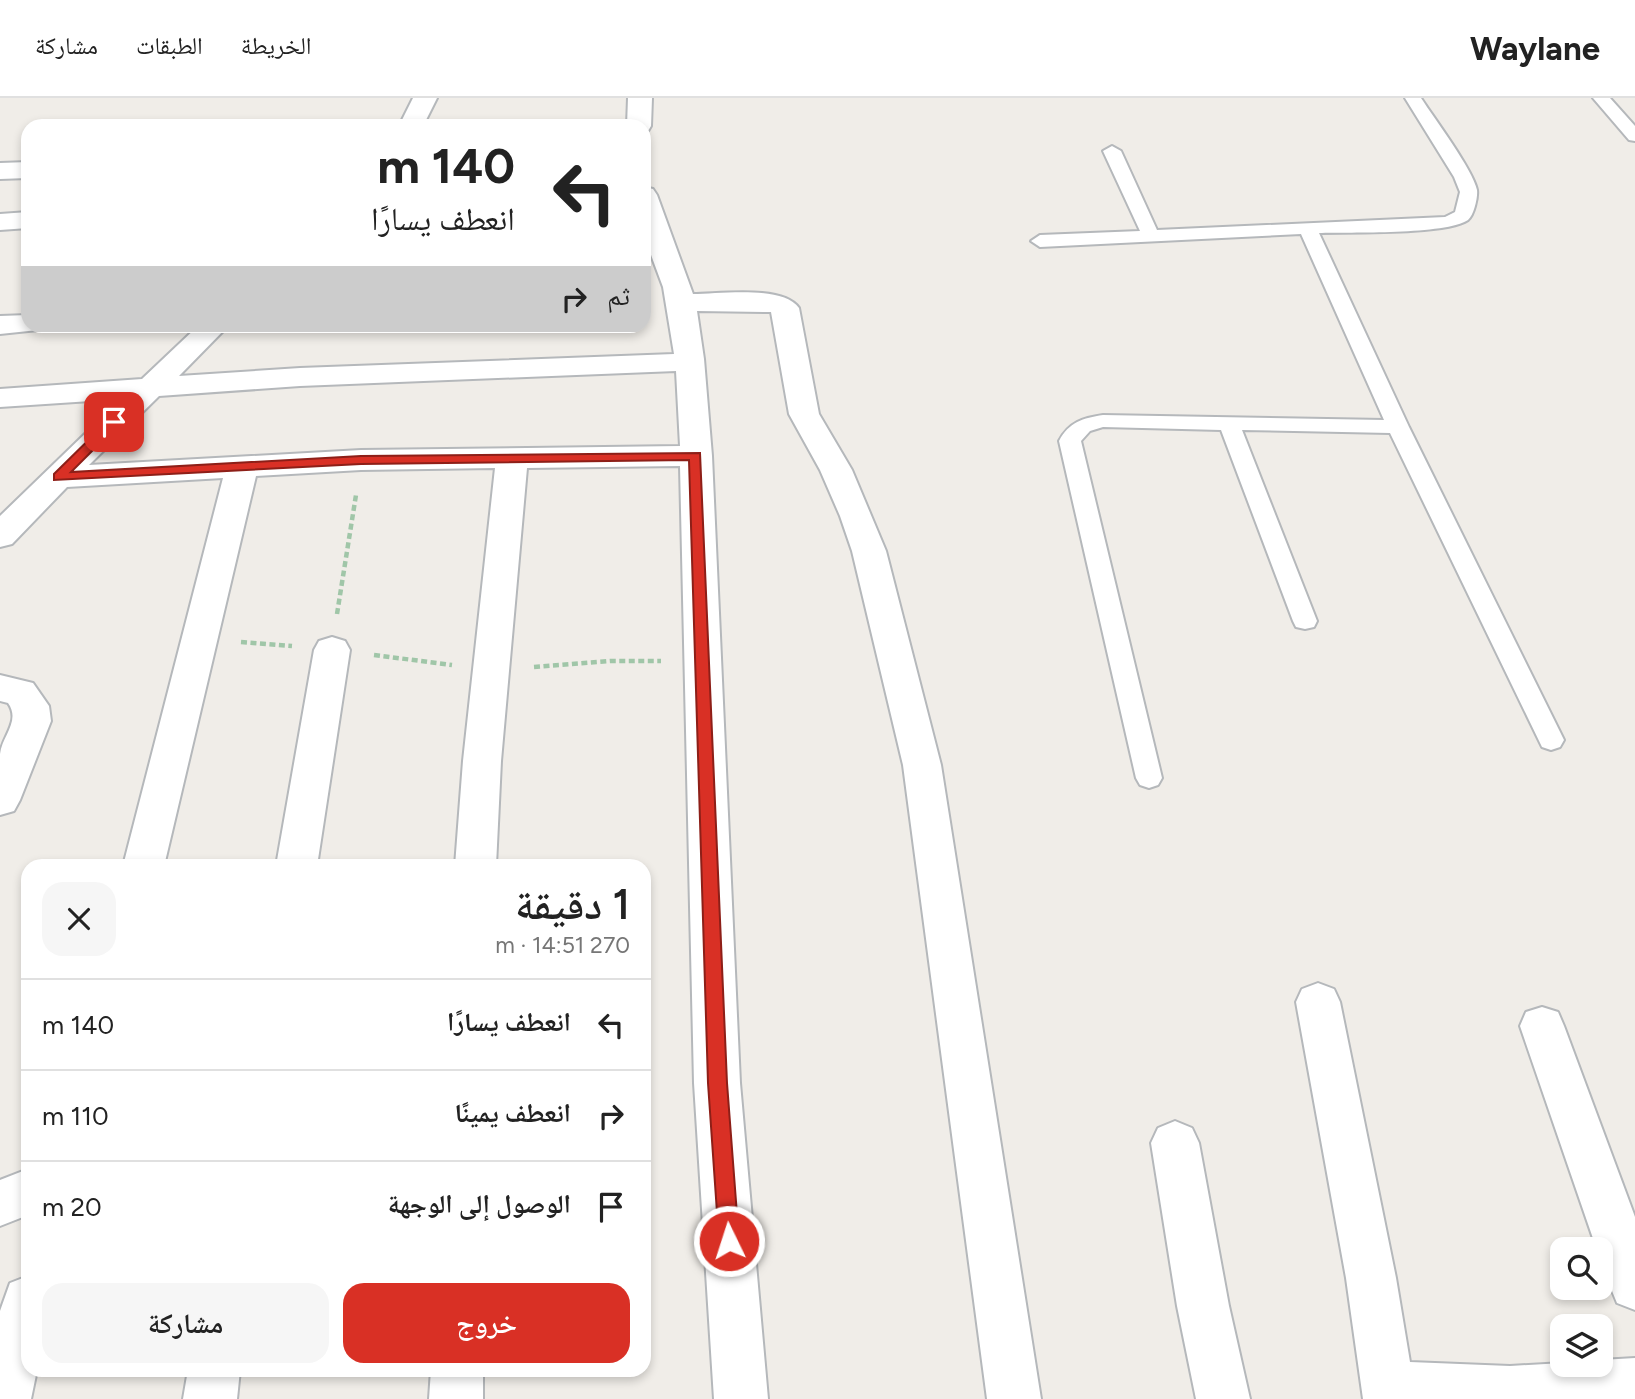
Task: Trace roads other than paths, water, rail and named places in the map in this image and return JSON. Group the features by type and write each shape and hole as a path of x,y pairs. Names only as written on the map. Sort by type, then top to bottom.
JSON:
{"street":[{"path":"414,119 425,98"},
{"path":"639,119 640,98"},
{"path":"0,172 21,170"},
{"path":"0,222 21,220"},
{"path":"651,221 674,274 682,303 696,456 717,1083 741,1399"},
{"path":"682,303 772,302 785,308 804,414 858,516 869,551 922,765 1014,1399"},
{"path":"0,325 21,324"},
{"path":"0,536 13,510 58,477 207,333"},
{"path":"0,398 300,377 688,362"},
{"path":"58,477 361,460 696,456"},
{"path":"476,859 490,670 512,457"},
{"path":"146,859 243,467"},
{"path":"297,859 332,650"},
{"path":"0,688 20,692 30,706 32,720 0,800"},
{"path":"1318,1002 1371,1278 1389,1393 1510,1393 1635,1384"},
{"path":"1542,1026 1635,1285"},
{"path":"1175,1143 1203,1306 1223,1399"},
{"path":"0,1203 21,1195"},
{"path":"4,1399 21,1330"},
{"path":"210,1399 213,1377"},
{"path":"456,1399 457,1377"}],"lane":[{"path":"1040,241 1448,222 1463,215 1469,192 1463,177 1413,98"},
{"path":"1601,98 1635,136"},
{"path":"1112,151 1151,236"},
{"path":"1307,228 1398,427 1551,740"},
{"path":"1149,778 1070,441 1074,431 1086,424 1103,421 1398,427"},
{"path":"1229,424 1305,621"}]}
